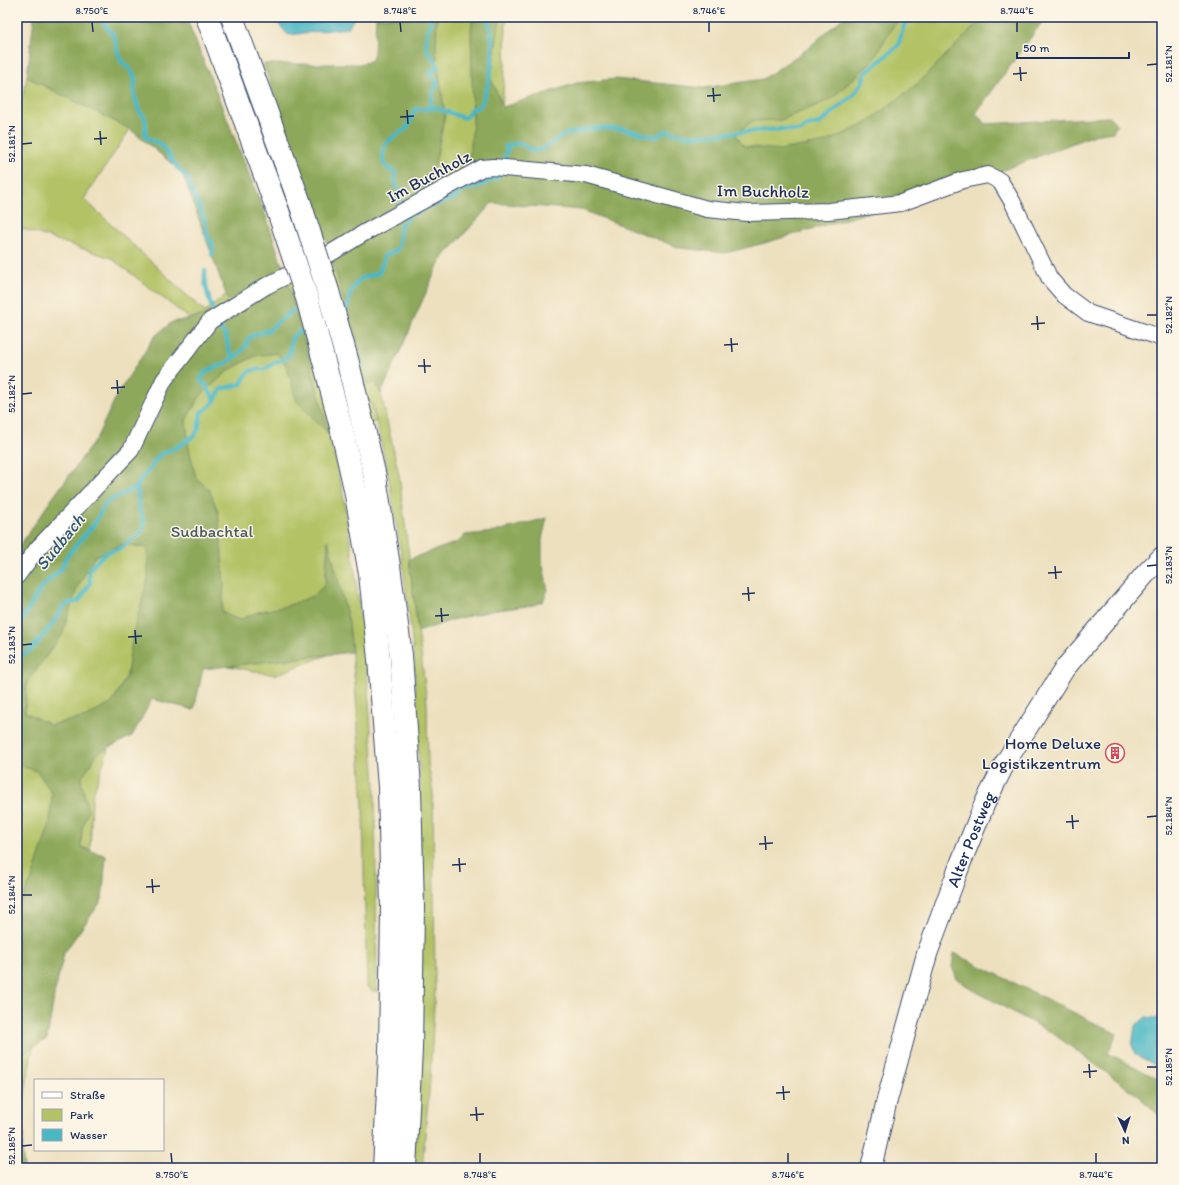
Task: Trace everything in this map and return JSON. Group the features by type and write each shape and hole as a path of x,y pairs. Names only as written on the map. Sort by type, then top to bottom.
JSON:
{"highway":[{"path":"207,17 279,214 306,298 342,431 355,489 370,574 379,659 389,787 392,908 390,1053 384,1168"},
{"path":"232,17 301,206 330,298 348,363 375,478 390,566 400,655 410,788 413,908 411,1049 405,1168"}],"street":[{"name":"Im Buchholz","path":"17,576 37,550 131,450 164,380 210,321 266,286 326,256 364,233 482,168 493,167 586,175 707,209 747,213 828,211 901,203 963,180 988,176 1000,181 1012,201 1050,279 1064,295 1088,313 1162,338"},
{"name":"Alter Postweg","path":"871,1168 887,1100 927,954 961,862 985,803 1005,763 1066,668 1147,572 1162,557"}],"green space":[{"path":"34,17 186,17 267,219 284,272 228,300 182,172 130,129 27,77"},
{"path":"376,17 437,17 436,51 445,115 430,189 468,169 473,123 471,30 473,17 500,17 491,79 503,107 577,83 615,79 704,88 763,79 807,49 844,17 904,17 893,26 872,62 830,100 781,120 752,121 736,135 744,146 780,150 826,142 865,124 917,84 984,17 1044,17 1042,22 976,113 985,124 1110,117 1117,125 1113,132 1094,135 975,181 761,244 725,253 680,248 582,210 492,203 440,261 381,394 376,382 368,385 329,248 263,64 362,64 372,60 374,53"},
{"name":"Sudbachtal","path":"385,17 506,17 505,70 502,105 495,116 751,87 866,17 1043,17 989,80 961,139 510,186 452,238 422,292 407,338 378,387 381,394 399,475 427,703 428,763 433,792 435,988 430,1081 422,1168 414,1168 420,788 414,656 403,565 388,473 372,402 376,422 333,437 331,441 342,488 366,659 375,786 377,991 372,991 367,987 363,805 351,646 275,675 160,653 110,743 92,797 90,854 35,1037 25,1091 22,1159 17,1168 17,563 197,316 190,319 111,258 17,227 17,124 27,77 130,129 84,199 205,312 223,297 283,264 289,282 332,259 381,64"},
{"path":"287,280 329,434 297,402 286,365 277,353 255,356 228,371 200,396 186,420 189,448 196,478 209,489 218,512 224,584 222,612 239,620 258,612 287,606 313,596 325,585 328,540 349,623 352,652 203,669 194,710 152,699 132,736 98,753 81,779 88,811 82,829 81,847 106,856 102,900 64,953 55,991 47,1039 18,1056 17,1060 17,910 32,879 50,823 52,793 37,771 17,765 17,550 51,500 96,439 118,393 155,336 172,322 207,314","holes":["123,544 148,548 148,578 133,634 127,675 112,703 86,717 50,725 25,712 27,682 62,635 77,588 95,556"]},
{"path":"547,518 542,539 542,561 548,590 543,601 534,605 491,611 452,620 418,632 409,559 458,542 465,535 494,532"},
{"path":"954,953 1117,1034 1108,1053 1162,1081 1162,1118 1137,1095 1055,1035 975,991 957,979 952,967"},
{"path":"17,1132 21,1136 24,1168 17,1168"}],"water":[{"path":"273,17 355,17 348,28 288,35"},
{"path":"1146,1017 1162,1019 1162,1069 1135,1054 1132,1045 1135,1026"}],"waterway":[{"path":"102,17 105,25 114,36 122,62 129,68 135,78 134,94 139,111 144,116 146,123 145,134 147,138 160,144 188,179 191,190 205,222 207,236 212,243 212,255"},
{"name":"Sudbach","path":"400,203 400,190 396,187 395,174 393,170 389,170 383,162 383,152 385,144 407,128 415,110 419,108 426,110 431,103 433,90 437,83 430,74 432,70 436,70 438,68 426,46 428,28 431,23 429,17"},
{"path":"430,108 437,108 464,118 471,110 480,106 489,80 492,60 491,32 487,17"},
{"path":"503,162 507,151 506,146 520,143 533,151 543,149 563,135 594,128 622,129 656,137 665,131 690,136 781,129 799,131 807,126 820,123 854,94 862,83 865,73 898,46 904,25 913,17"},
{"path":"415,214 430,206 455,198 464,189 477,187 499,175"},
{"name":"Sudbach","path":"340,311 349,304 350,294 358,281 365,277 379,273 385,255 395,251 399,246 400,226 408,218 407,217"},
{"path":"205,271 206,285 212,308"},
{"name":"Sudbach","path":"215,401 206,385 202,383 201,379 203,375 208,370 226,363 244,348 250,337 268,330 294,310"},
{"name":"Sudbach","path":"17,629 41,588 61,569 67,556 95,523 106,502 137,487 140,480 159,455 175,448 194,436 198,430 201,412 211,405 221,389 241,384 250,371 256,369 266,369 273,363 285,359 290,353 291,339 296,334 308,327"},
{"path":"220,328 226,336 229,350 233,358"},
{"name":"Sudbach","path":"17,659 33,648 54,622 64,605 79,601 90,583 89,570 101,557 108,552 120,549 141,533 144,521 139,509 137,487"}],"place":[{"name":"Home Deluxe Logistikzentrum","path":"1115,753"}]}
